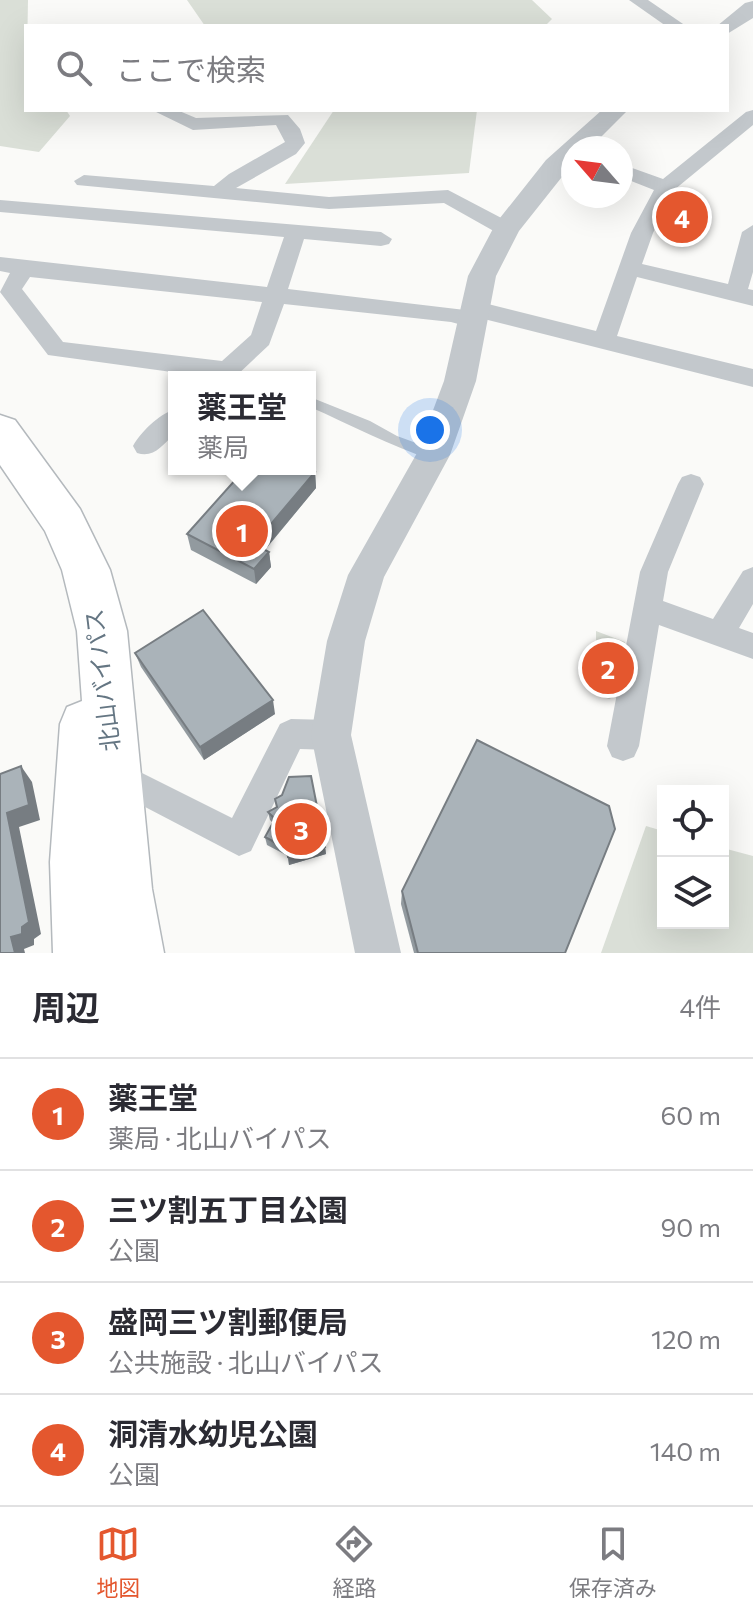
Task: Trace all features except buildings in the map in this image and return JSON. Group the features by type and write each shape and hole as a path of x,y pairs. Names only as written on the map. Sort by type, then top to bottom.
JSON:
{"highway":[{"name":"北山バイパス","path":"0,431 64,522 86,570 102,631 123,889 134,953"},
{"name":"北山バイパス","path":"0,465 38,529 61,592 81,674 86,730 79,862 83,953"}],"street":[{"path":"637,0 675,24"},
{"path":"729,26 753,8"},
{"path":"166,112 193,124 281,119 290,129 295,143 289,150 236,178 221,191"},
{"path":"589,136 614,112"},
{"path":"604,340 642,233 666,187 753,116"},
{"path":"378,953 331,735 346,641 366,575 433,455 460,381 482,276 506,229 561,160"},
{"path":"633,175 666,187"},
{"path":"84,181 329,203 448,196 506,229"},
{"path":"0,206 381,239"},
{"path":"226,371 261,339 296,232"},
{"path":"629,268 744,296 753,232"},
{"path":"0,264 24,269 474,314 604,340 753,378"},
{"path":"24,269 10,290 56,349 210,371"},
{"path":"146,446 168,425"},
{"path":"623,746 654,572 691,484"},
{"path":"719,634 753,579"},
{"path":"648,608 753,646"},
{"path":"114,774 239,839 291,734 331,735"}],"lane":[{"path":"316,405 392,440 433,455"}],"shaded area":[{"path":"0,0 28,0 28,24 24,24 24,112 67,112 70,116 39,152 0,146"},
{"path":"187,0 532,0 552,19 547,24 204,24"},
{"path":"333,112 477,112 469,173 285,184"},
{"path":"672,201 704,211 695,228 681,230 659,223"},
{"path":"596,631 625,642 616,696 609,699 596,694"},
{"path":"646,826 657,829 657,929 729,929 729,850 753,856 753,953 601,953"}],"place":[{"name":"洞清水幼児公園","path":"682,217"},
{"name":"薬王堂","path":"242,531"},
{"name":"三ツ割五丁目公園","path":"608,668"},
{"name":"盛岡三ツ割郵便局","path":"301,829"}]}
